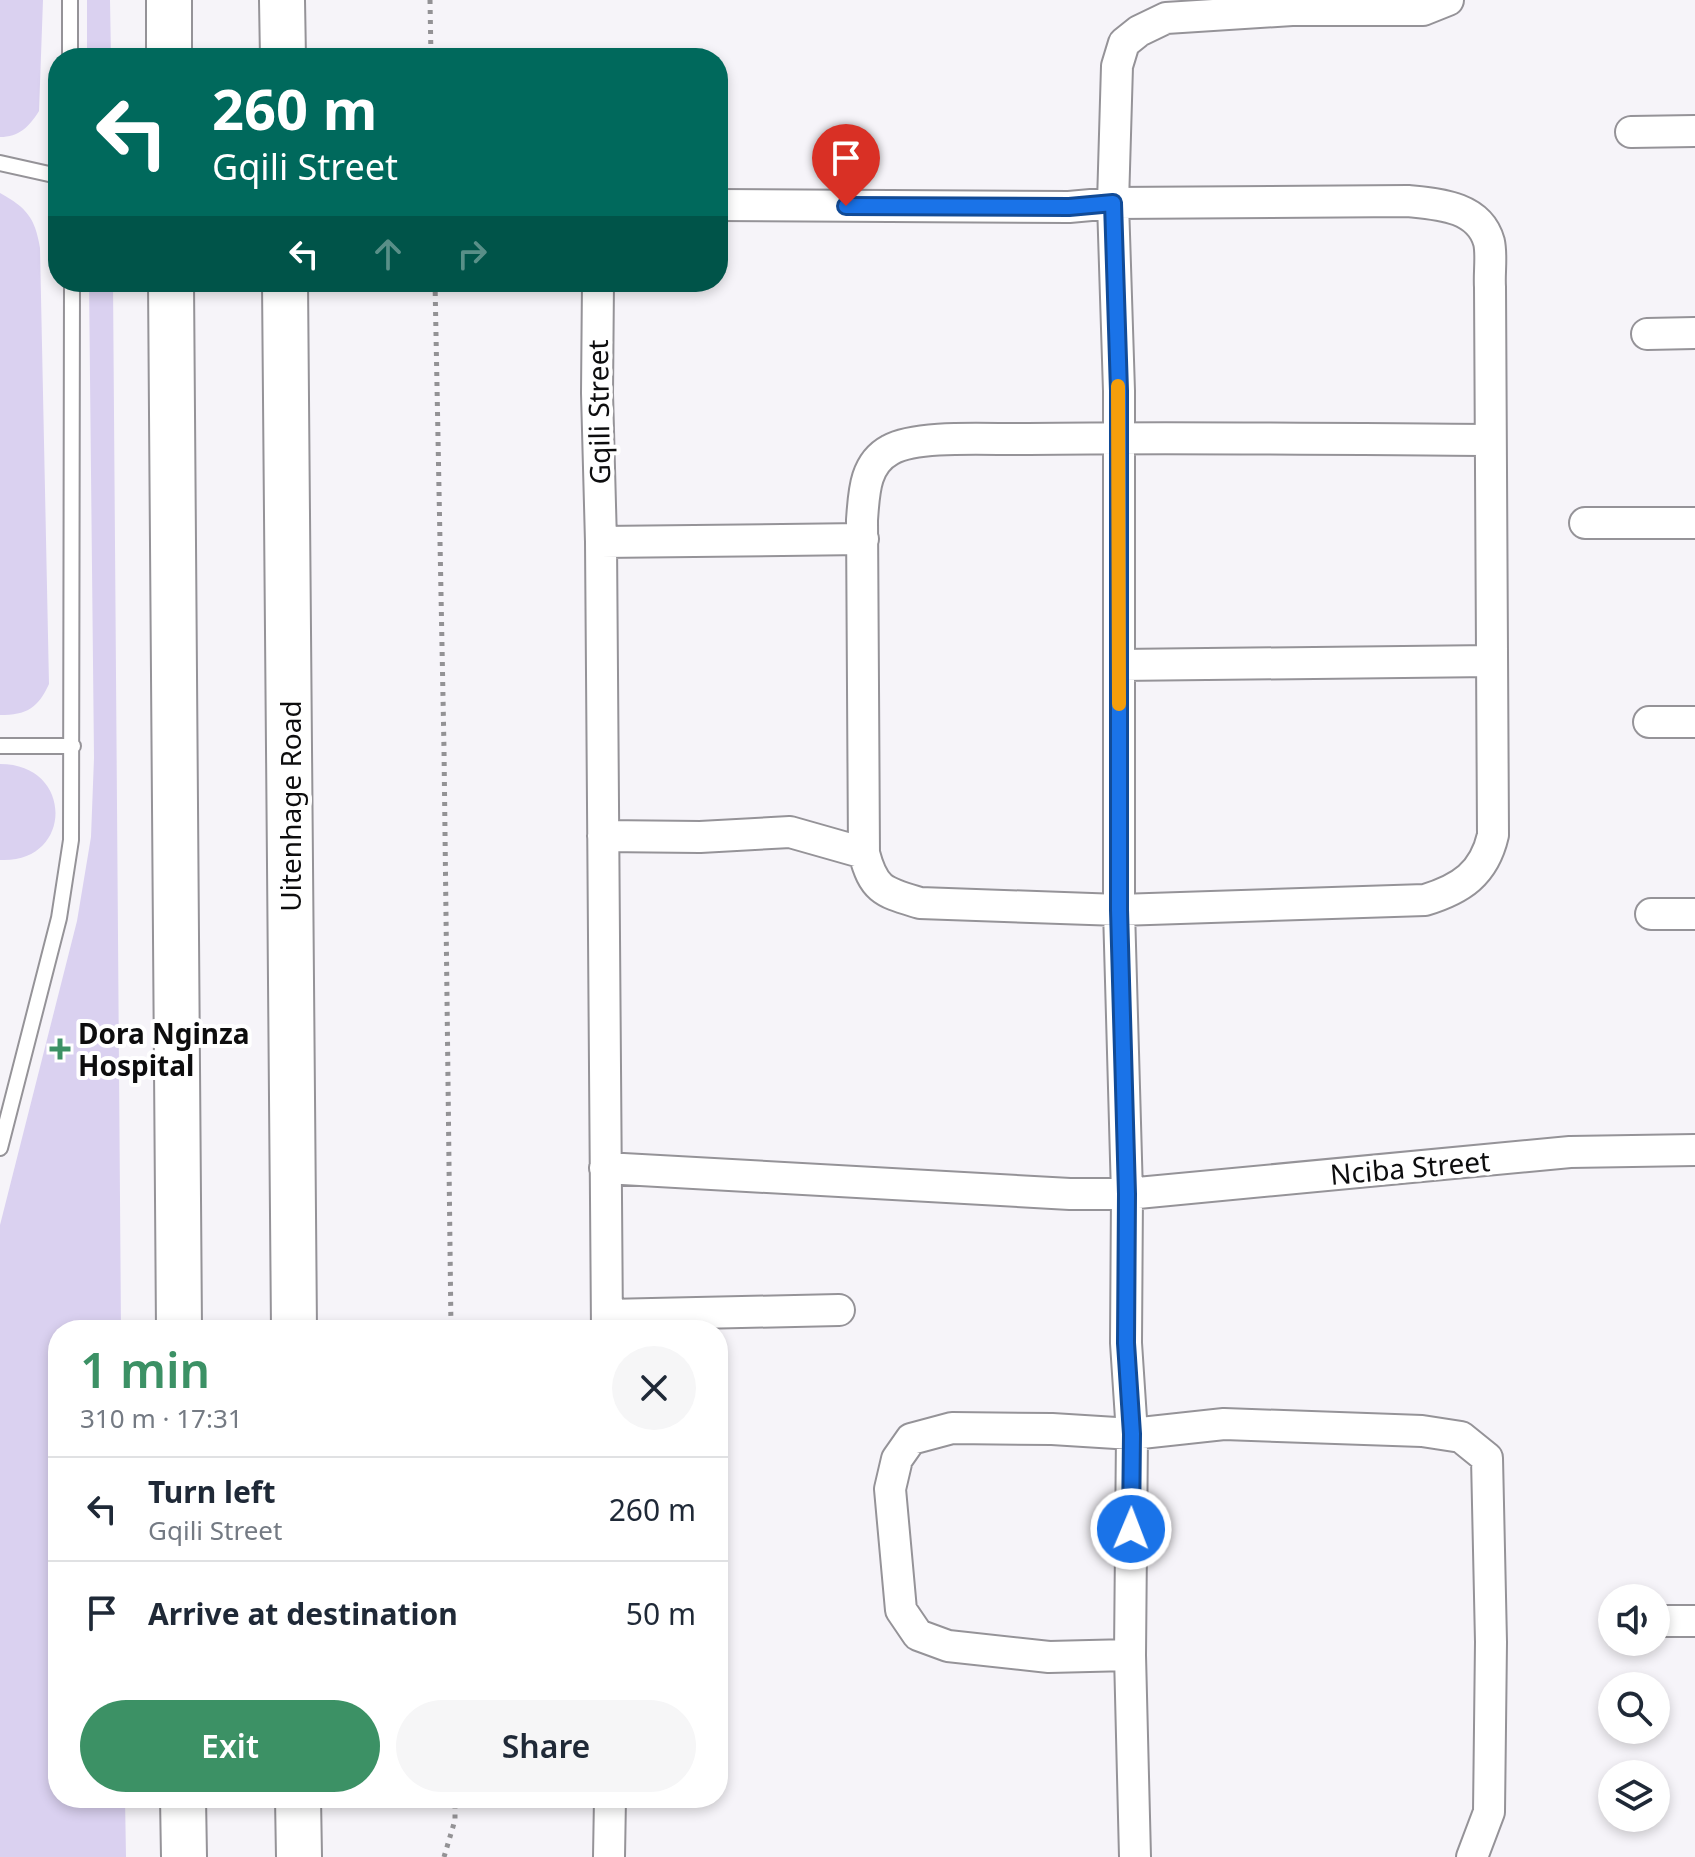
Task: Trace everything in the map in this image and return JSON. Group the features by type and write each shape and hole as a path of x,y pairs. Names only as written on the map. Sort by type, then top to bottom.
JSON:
{"main road":[{"path":"169,0 169,48"},
{"path":"282,0 283,48"},
{"path":"171,292 179,1320"},
{"name":"Uitenhage Road","path":"285,292 294,1320"},
{"path":"183,1808 184,1857"},
{"path":"298,1808 299,1857"}],"street":[{"path":"1135,1857 1130,1655 1132,1434 1126,1343 1127,1194 1119,910 1118,438 1113,203 1117,66 1124,43 1139,31 1166,18 1292,10 1423,10 1448,0"},
{"path":"1631,132 1695,131"},
{"path":"728,205 1069,207 1113,203 1408,201 1447,205 1474,218 1488,241 1490,440 1492,661 1493,835 1488,855 1474,874 1452,892 1425,900 1119,910 920,903 888,894 871,878 864,853 863,539 865,484 872,467 888,450 910,442 1118,438 1490,440"},
{"name":"Gqili Street","path":"598,292 607,1320"},
{"path":"1647,334 1695,333"},
{"path":"1585,523 1695,523"},
{"path":"601,542 863,539"},
{"path":"1119,665 1492,661"},
{"path":"1649,722 1695,722"},
{"path":"603,836 700,837 790,832 864,853"},
{"path":"1651,914 1695,914"},
{"name":"Nciba Street","path":"605,1168 1070,1194 1127,1194 1570,1152 1695,1150"},
{"path":"646,1320 839,1310"},
{"path":"1130,1655 1049,1657 948,1646 918,1635 901,1610 890,1489 897,1459 911,1439 952,1428 1132,1434 1224,1424 1422,1431 1461,1437 1487,1458 1491,1642 1489,1812 1472,1857"},
{"path":"1670,1621 1695,1621"},
{"path":"609,1857 610,1808"}],"lane":[{"path":"70,0 70,48"},
{"path":"0,163 48,174"},
{"path":"0,1148 59,918 71,840 72,292"},
{"path":"0,746 73,746"}],"path":[{"path":"430,0 431,48"},
{"path":"435,292 451,1320"},
{"path":"444,1857 455,1820 455,1808"}],"shaded area":[{"path":"0,0 43,0 39,111 23,130 0,137"},
{"path":"87,0 110,0 111,48 87,48"},
{"path":"0,193 28,215 40,248 49,684 36,704 24,712 0,715"},
{"path":"89,292 113,292 121,1320 48,1320 48,1808 125,1808 126,1857 0,1857 0,1225 77,921 91,837 94,758"},
{"path":"0,764 25,768 42,780 52,795 56,814 52,831 41,847 24,857 0,860"}],"slow traffic":[{"path":"1118,386 1119,704"}],"place":[{"name":"Dora Nginza Hospital","path":"60,1049"}],"route":[{"path":"846,206 1069,207 1113,203 1119,391 1119,910 1127,1194 1126,1343 1132,1434 1131,1529"}]}
